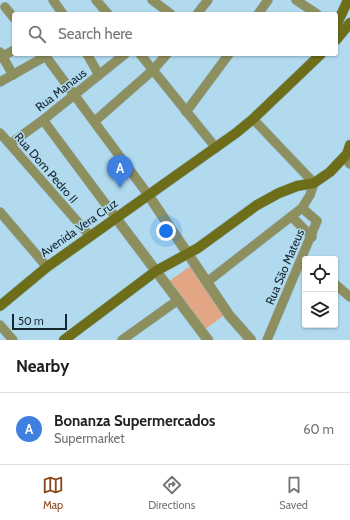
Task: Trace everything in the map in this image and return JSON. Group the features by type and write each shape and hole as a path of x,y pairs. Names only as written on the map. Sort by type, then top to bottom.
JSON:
{"main road":[{"path":"342,28 348,0"},
{"path":"307,68 316,56"},
{"path":"307,68 319,56"},
{"name":"Avenida Vera Cruz","path":"0,306 47,267 216,148 253,119 307,68"},
{"path":"64,340 156,271 198,248 257,205 279,193 297,186 314,183 330,172 348,155"}],"street":[{"path":"53,0 62,12"},
{"path":"96,0 106,12"},
{"path":"152,0 168,12"},
{"path":"199,12 208,0"},
{"path":"259,12 268,0"},
{"path":"296,0 314,12"},
{"path":"5,8 12,16"},
{"path":"12,51 1,56 13,75"},
{"path":"0,82 43,56"},
{"path":"46,56 149,196 229,315 251,340"},
{"path":"88,56 99,75"},
{"name":"Rua Manaus","path":"10,144 43,120 123,56"},
{"path":"142,56 216,148"},
{"path":"94,121 153,70 165,56"},
{"path":"186,112 228,56"},
{"path":"207,282 302,208 310,195 314,183 253,119"},
{"path":"43,120 208,340"},
{"name":"Rua Dom Pedro II","path":"0,133 90,236"},
{"name":"Rua São Mateus","path":"302,208 317,221 305,256"},
{"path":"0,212 47,267"},
{"path":"292,217 312,237"},
{"name":"Rua São Mateus","path":"267,340 302,262"},
{"path":"338,287 350,297"},
{"path":"122,340 136,336 178,300"},
{"path":"0,325 13,340"}],"shaded area":[{"path":"192,265 227,313 203,331 168,282"}],"place":[{"name":"Bonanza Supermercados","path":"120,188"}]}
